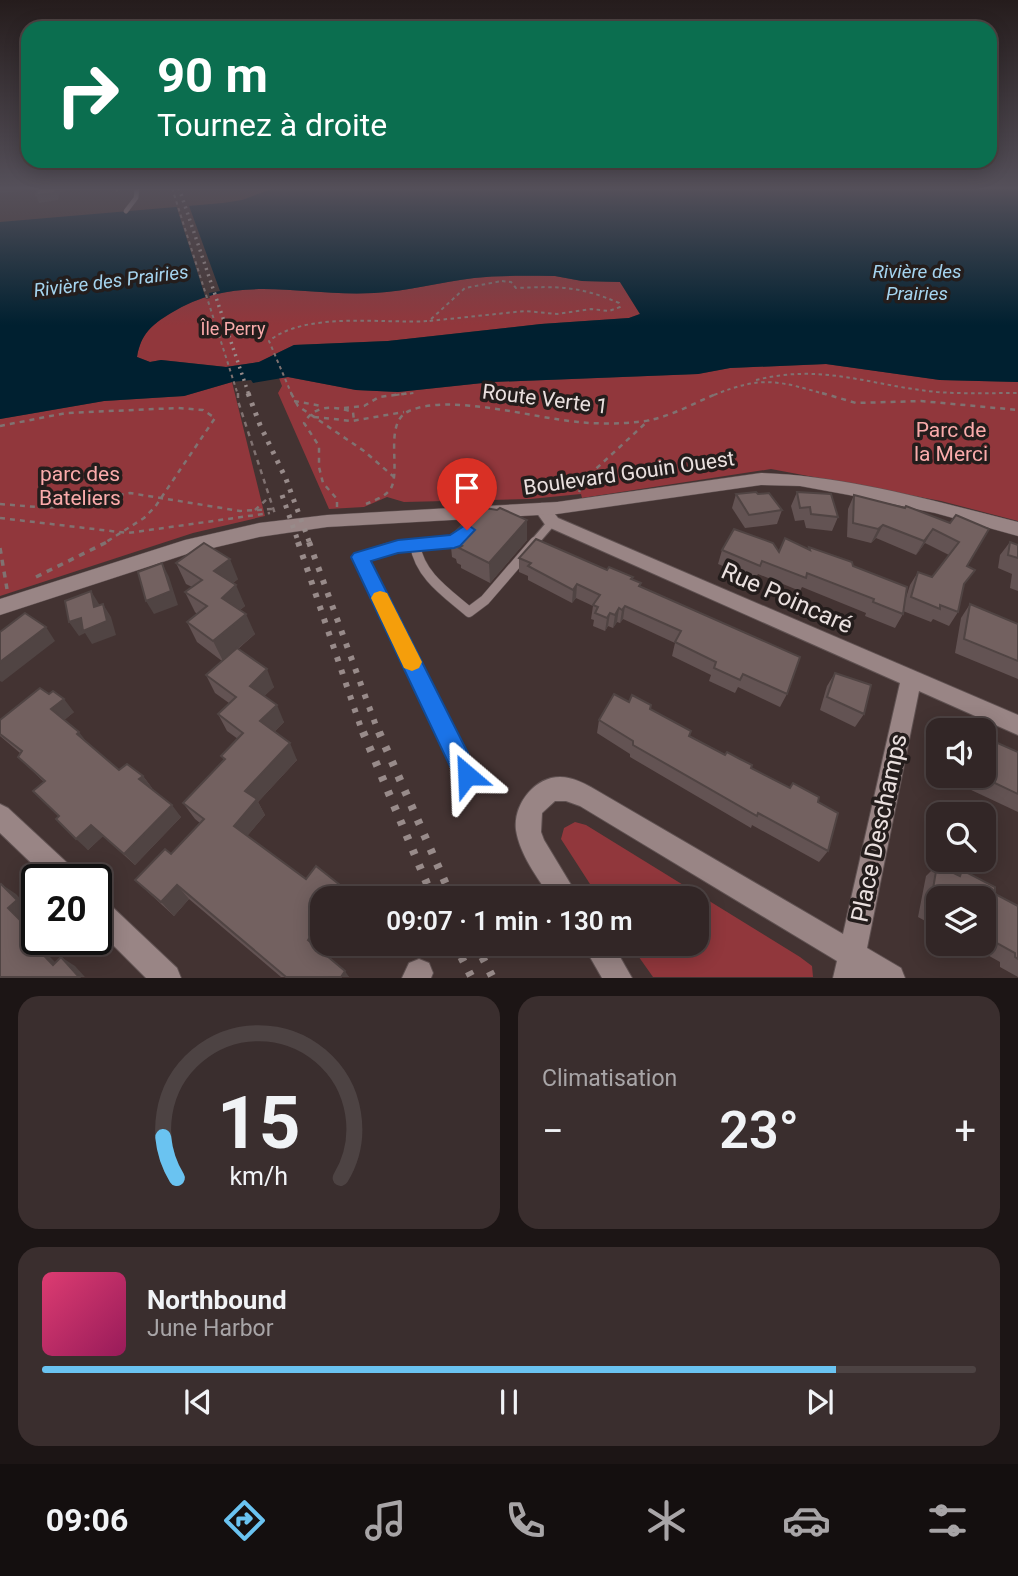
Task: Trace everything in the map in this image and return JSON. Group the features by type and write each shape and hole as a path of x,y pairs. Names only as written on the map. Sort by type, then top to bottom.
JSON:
{"street":[{"name":"Boulevard Gouin Ouest","path":"3,601 185,547 259,530 341,520 467,523 547,516 772,479 812,482 861,491 1018,529"},
{"name":"Rue Poincaré","path":"547,516 1018,725"},
{"name":"Place Deschamps","path":"850,966 911,679"},
{"path":"559,886 532,842 527,828 531,807 542,795 557,788 575,791 850,966 891,978"},
{"path":"0,816 50,864"},
{"path":"112,925 167,978"},
{"path":"604,956 618,978"}],"lane":[{"path":"415,545 419,563 426,572 469,612 485,600 547,516"},
{"path":"467,523 454,541 388,548 360,557 467,775"}],"path":[{"path":"0,518 142,532 261,512 276,516 268,499 238,401 238,391 187,234"},
{"path":"394,477 364,451 294,401 270,345 270,339 276,334 311,325 429,321 525,311 557,314 591,309 609,311 619,308 620,305 590,290 554,286 516,288 511,282 502,281 466,288 429,321"},
{"path":"753,382 780,374 828,373 937,391 1018,393"},
{"name":"Route Verte 1","path":"310,415 354,421 406,412 416,407 448,404 591,423 649,420 702,398 753,382 786,383 861,404 920,401 1018,410"},
{"path":"294,401 341,408 364,406 379,397 414,393"},
{"path":"324,407 310,415 305,427 317,441 323,483 337,499 337,507"},
{"path":"0,426 66,413 178,408 208,412 215,420 144,518 32,580"},
{"path":"341,408 353,412 354,421"},
{"path":"380,498 389,490 394,477 395,429 406,412"},
{"path":"577,497 586,478 649,420"},
{"path":"0,504 43,508 115,493 162,496 231,510 272,509"},
{"path":"253,511 268,499"},
{"path":"0,548 7,588 3,601"},
{"path":"7,588 15,586"}],"green space":[{"name":"Île Perry","path":"555,276 582,281 620,282 640,314 629,318 541,324 388,341 294,345 259,362 226,367 161,360 150,362 137,357 144,336 158,322 196,301 220,293 270,289 374,293 474,278"},
{"name":"Parc de la Merci","path":"826,364 940,380 1018,382 1018,521 941,501 771,469 582,498 581,494 530,499 404,502 387,497 364,507 329,509 278,393 282,386 279,378 288,377 356,390 398,392 492,382 698,374 730,368"},
{"name":"parc des Bateliers","path":"232,382 265,516 193,533 0,596 0,419 104,401 184,396"},
{"path":"575,822 586,825 685,886 591,886 561,839 564,828"},
{"path":"709,901 800,957 812,966 813,977 653,977 638,956 709,956"}],"water":[{"name":"Rivière des Prairies","path":"0,234 1018,234 1018,382 940,380 826,364 730,368 698,374 492,382 398,392 356,390 288,377 253,383 251,380 232,382 184,396 104,401 0,419","holes":["504,276 555,276 582,281 620,282 640,314 629,318 541,324 388,341 294,345 259,362 226,367 161,360 150,362 137,357 144,336 158,322 196,301 220,293 270,289 374,293"]}],"pier":[{"path":"185,234 199,234 220,291 209,293 210,298 206,299"}],"building":[{"path":"797,492 831,494 838,517 811,514 810,507 800,508"},
{"path":"769,493 782,510 749,515 736,494"},
{"path":"854,495 905,508 906,506 950,523 956,515 989,529 967,566 975,570 964,584 958,612 940,605 940,609 911,597 918,572 932,577 959,542 933,529 924,541 883,525 878,529 853,523"},
{"path":"485,508 500,508 527,520 489,563 459,548 462,546 450,537 467,520 472,522"},
{"path":"734,529 773,543 779,552 785,538 810,550 809,547 852,562 853,566 907,587 903,614 873,602 874,599 807,573 806,578 762,561 760,566 722,550"},
{"path":"536,539 607,570 609,567 633,577 631,579 641,583 639,586 800,657 787,694 743,674 740,680 714,668 716,662 675,642 681,631 625,606 622,610 619,608 615,615 610,613 607,618 595,613 598,607 593,605 600,595 577,584 573,590 528,566 531,563 519,558"},
{"path":"1010,542 1018,545 1018,558 1008,555"},
{"path":"204,543 230,559 214,571 236,585 222,598 246,614 213,641 187,622 207,606 185,592 202,580 176,563"},
{"path":"162,563 171,591 146,601 138,572"},
{"path":"91,591 94,607 103,604 107,621 83,631 81,618 69,622 65,601"},
{"path":"970,604 1018,624 1018,661 964,639"},
{"path":"25,613 46,627 0,662 0,632"},
{"path":"237,648 267,669 250,686 277,705 260,721 290,743 245,791 257,799 234,826 306,879 316,866 341,886 310,886 308,940 310,956 327,956 345,971 341,977 286,977 177,885 161,902 135,880 165,849 171,854 204,819 183,803 225,759 221,756 243,733 218,714 236,697 206,675"},
{"path":"835,673 871,685 864,714 827,697"},
{"path":"40,688 49,694 53,691 64,699 51,709 79,732 77,734 119,770 127,764 143,776 139,779 172,805 124,854 91,825 76,839 56,819 59,816 33,791 45,781 18,757 22,751 0,734 0,720"},
{"path":"614,694 629,702 632,695 651,705 650,709 691,731 689,736 725,755 727,752 790,788 793,783 819,797 818,802 838,813 828,851 758,813 757,816 633,745 633,741 599,720"},
{"path":"996,742 1018,752 1018,794 996,784"},
{"path":"936,872 952,872 960,876 961,872 966,872 993,886 934,886"},
{"path":"0,885 17,900 8,908 21,921 21,955 43,955 53,965 61,957 79,977 0,977"},
{"path":"996,895 1018,906 1018,959 1015,953 996,943"}],"railway":[{"path":"194,234 249,395"},
{"path":"248,393 286,479 310,544"},
{"path":"282,495 299,544"},
{"path":"298,542 363,734"},
{"path":"309,542 379,734"},
{"path":"363,732 428,886"},
{"path":"379,732 447,886"},
{"path":"461,956 472,978"},
{"path":"482,956 493,978"}],"slow traffic":[{"path":"380,598 412,662"}],"route":[{"path":"467,530 454,541 388,548 360,557 467,775"}]}
